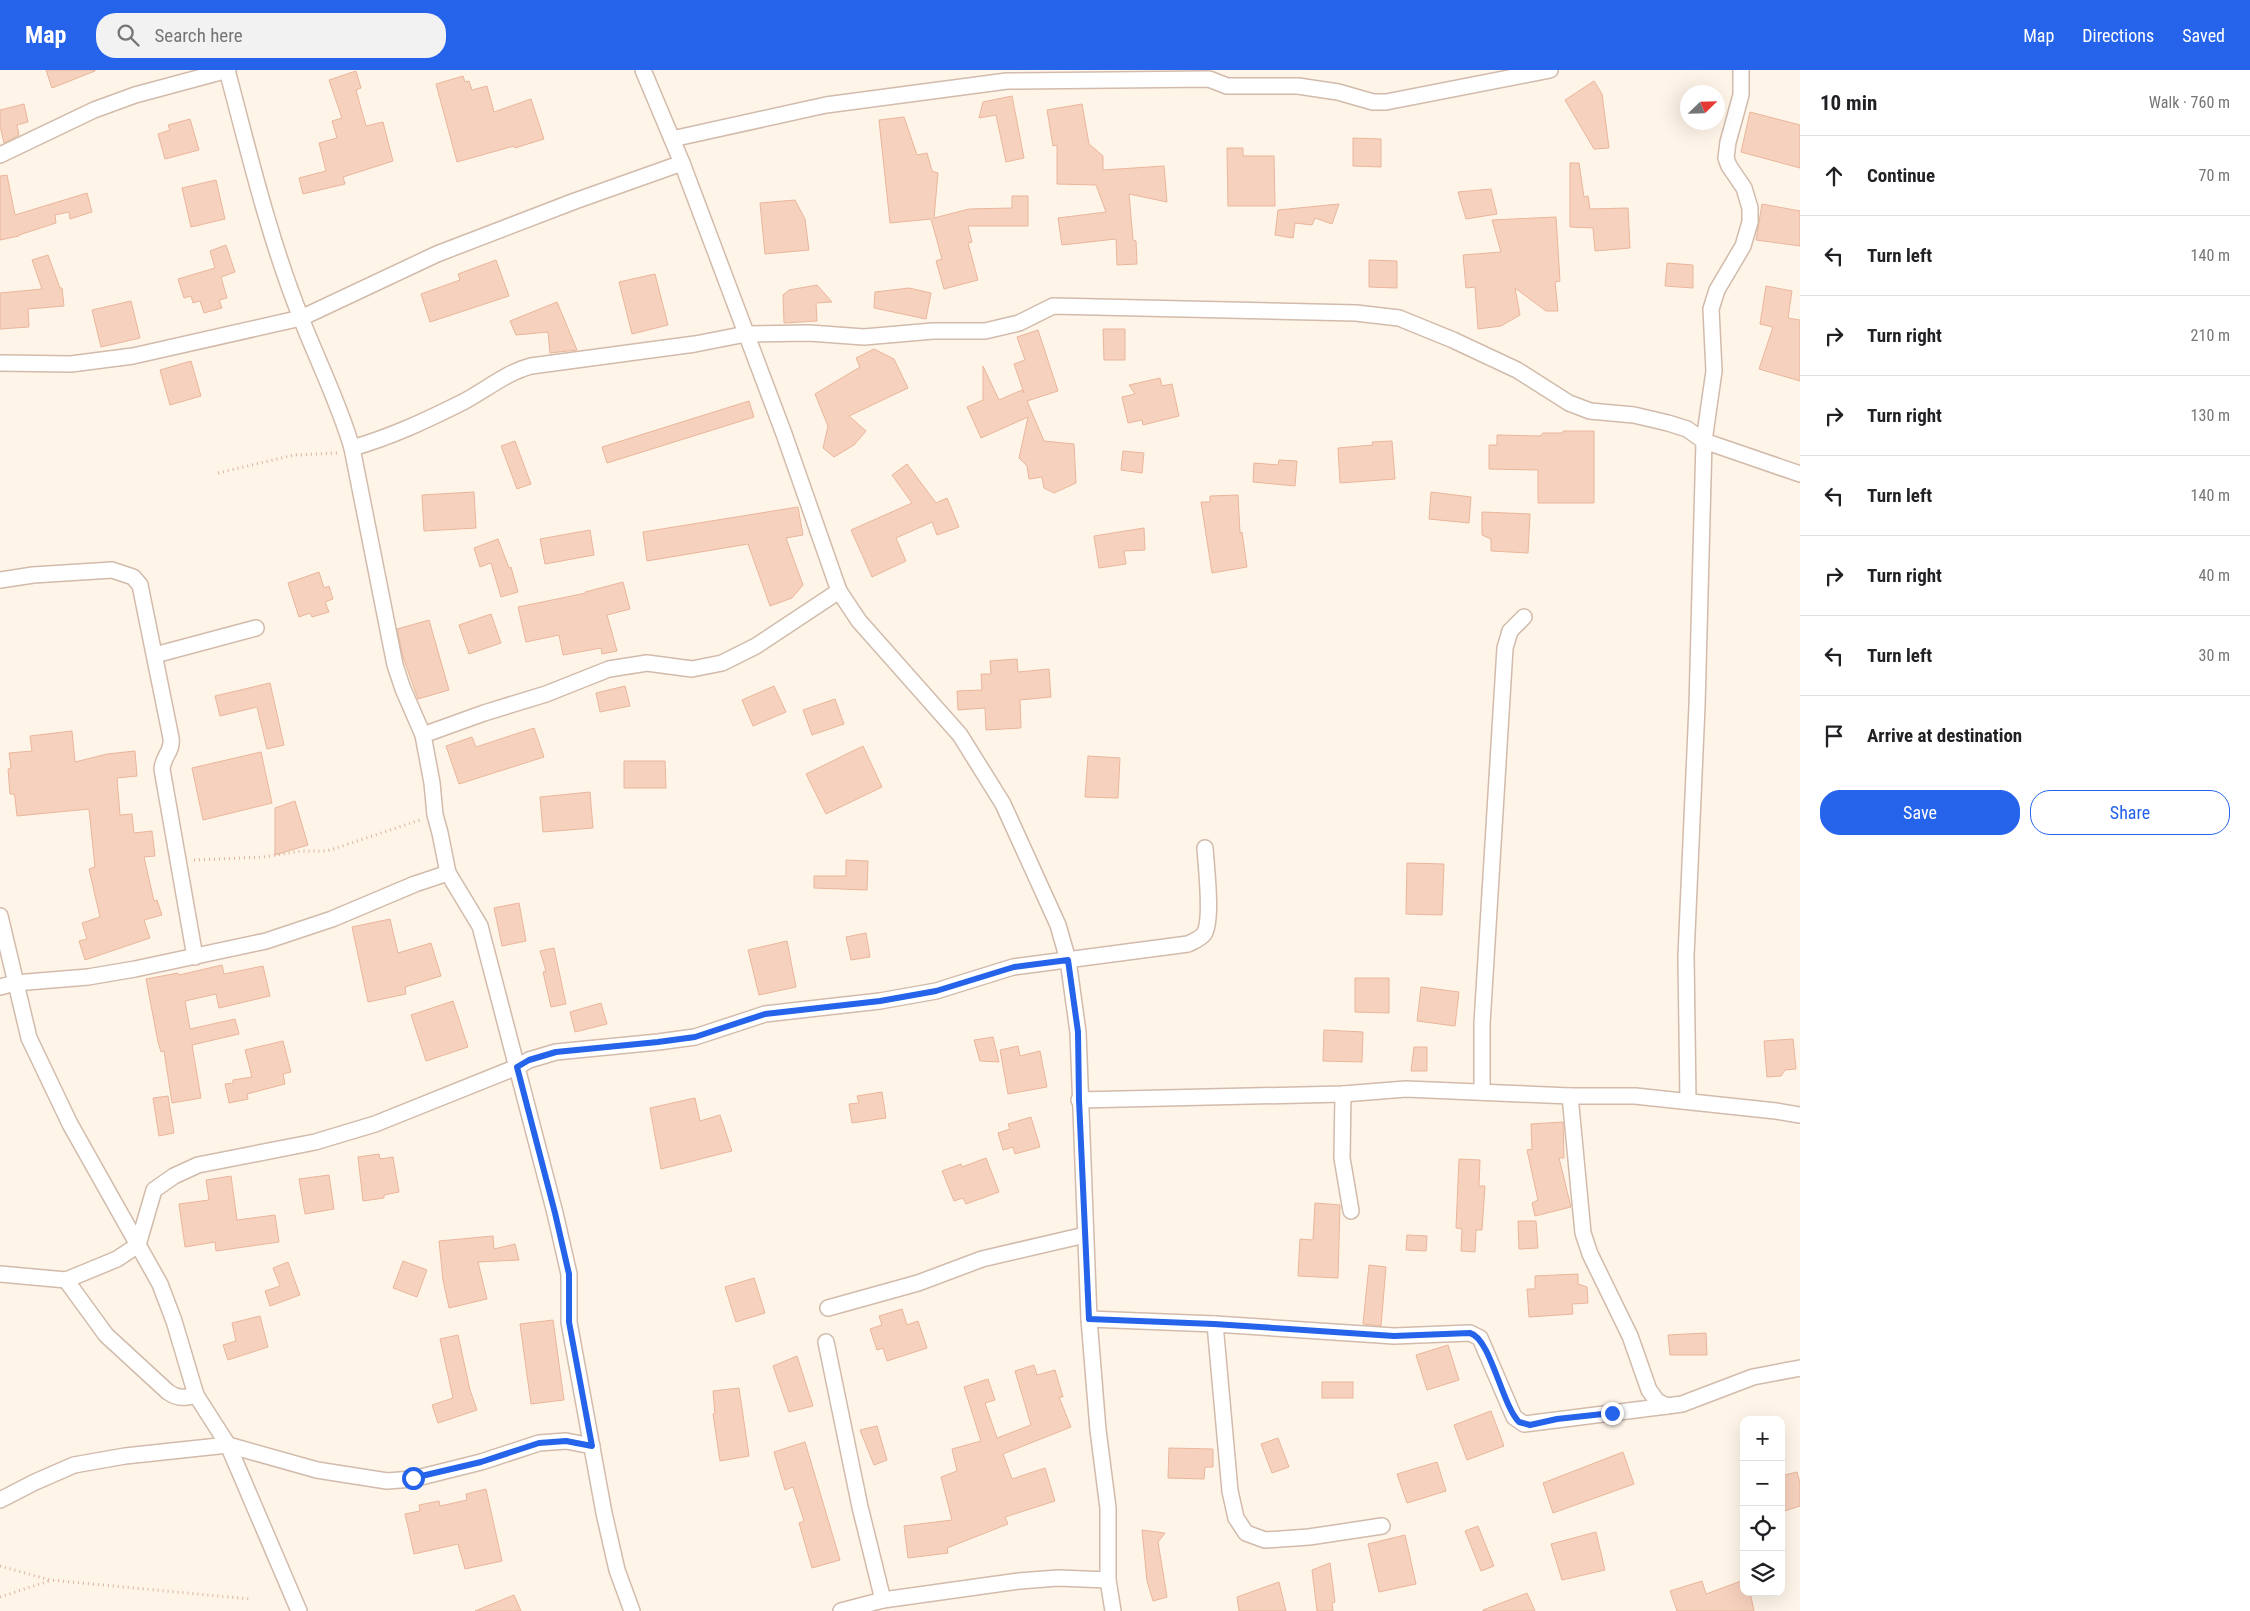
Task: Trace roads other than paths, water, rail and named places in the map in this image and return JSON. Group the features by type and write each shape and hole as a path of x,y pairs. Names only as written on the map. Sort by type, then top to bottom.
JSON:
{"street":[{"path":"0,155 94,110 135,95 227,70 276,245 301,318 344,419 352,448 396,666 403,689 423,735 432,783 435,815 448,873 480,926 555,1213 569,1274 569,1322 592,1446 617,1570 632,1611"},
{"path":"643,70 682,163 784,434 839,591 859,621 960,735 1003,804 1058,925 1068,960 1078,1032 1079,1100 1089,1319 1098,1430 1108,1508 1108,1580 1113,1611"},
{"path":"672,139 826,105 1007,81 1209,79 1227,86 1298,86 1338,92 1373,102 1386,102 1550,70"},
{"path":"1688,1101 1686,956 1697,706 1704,441 1714,371 1711,309 1717,290 1743,246 1750,222 1750,208 1744,188 1731,170 1726,158 1728,142 1741,95 1741,70"},
{"path":"0,362 72,364 133,356 301,318 446,250 575,200 682,163"},
{"path":"352,448 392,435 464,401 514,371 531,366 695,344 746,334 838,334 864,337 933,331 985,331 1019,323 1053,306 1356,313 1399,318 1453,340 1517,370 1569,403 1590,411 1634,416 1668,423 1687,429 1704,441 1800,474"},
{"path":"0,580 33,575 112,570 133,577 140,585 172,746 162,768 195,957"},
{"path":"423,735 484,713 546,694 608,669 646,663 692,669 722,663 756,646 839,591"},
{"path":"1482,1092 1482,1024 1505,648 1510,631 1524,617"},
{"path":"155,655 256,628"},
{"path":"0,1274 66,1280 117,1259 138,1245 154,1190 174,1176 198,1165 315,1142 375,1124 517,1067 529,1060 556,1052 695,1037 765,1014 880,1001 936,991 1014,967 1188,944 1198,940 1207,928 1208,887 1205,848"},
{"path":"0,987 15,983 88,977 195,957 266,941 332,920 415,884 448,873"},
{"path":"0,916 29,1038 74,1132 160,1284 174,1321 196,1395 228,1446 299,1611"},
{"path":"1079,1100 1343,1094 1406,1089 1570,1096 1635,1096 1800,1115"},
{"path":"1343,1094 1342,1158 1352,1211"},
{"path":"1570,1096 1583,1232 1590,1254 1630,1336 1649,1390 1657,1400 1667,1406"},
{"path":"828,1308 918,1283 982,1259 1086,1235"},
{"path":"66,1280 106,1335 168,1392 176,1397 184,1398 196,1395"},
{"path":"1089,1319 1214,1324 1394,1336 1465,1333 1476,1335 1486,1351 1514,1417 1524,1424 1682,1404 1753,1377 1800,1368"},
{"path":"1214,1324 1230,1491 1236,1518 1246,1533 1265,1540 1300,1538 1382,1526"},
{"path":"826,1342 860,1507 883,1600"},
{"path":"0,1500 74,1465 124,1456 228,1446 318,1470 387,1481 413,1478 481,1462 539,1443 566,1441 592,1446"},
{"path":"842,1611 883,1600 1019,1581 1058,1578 1108,1580"}]}
